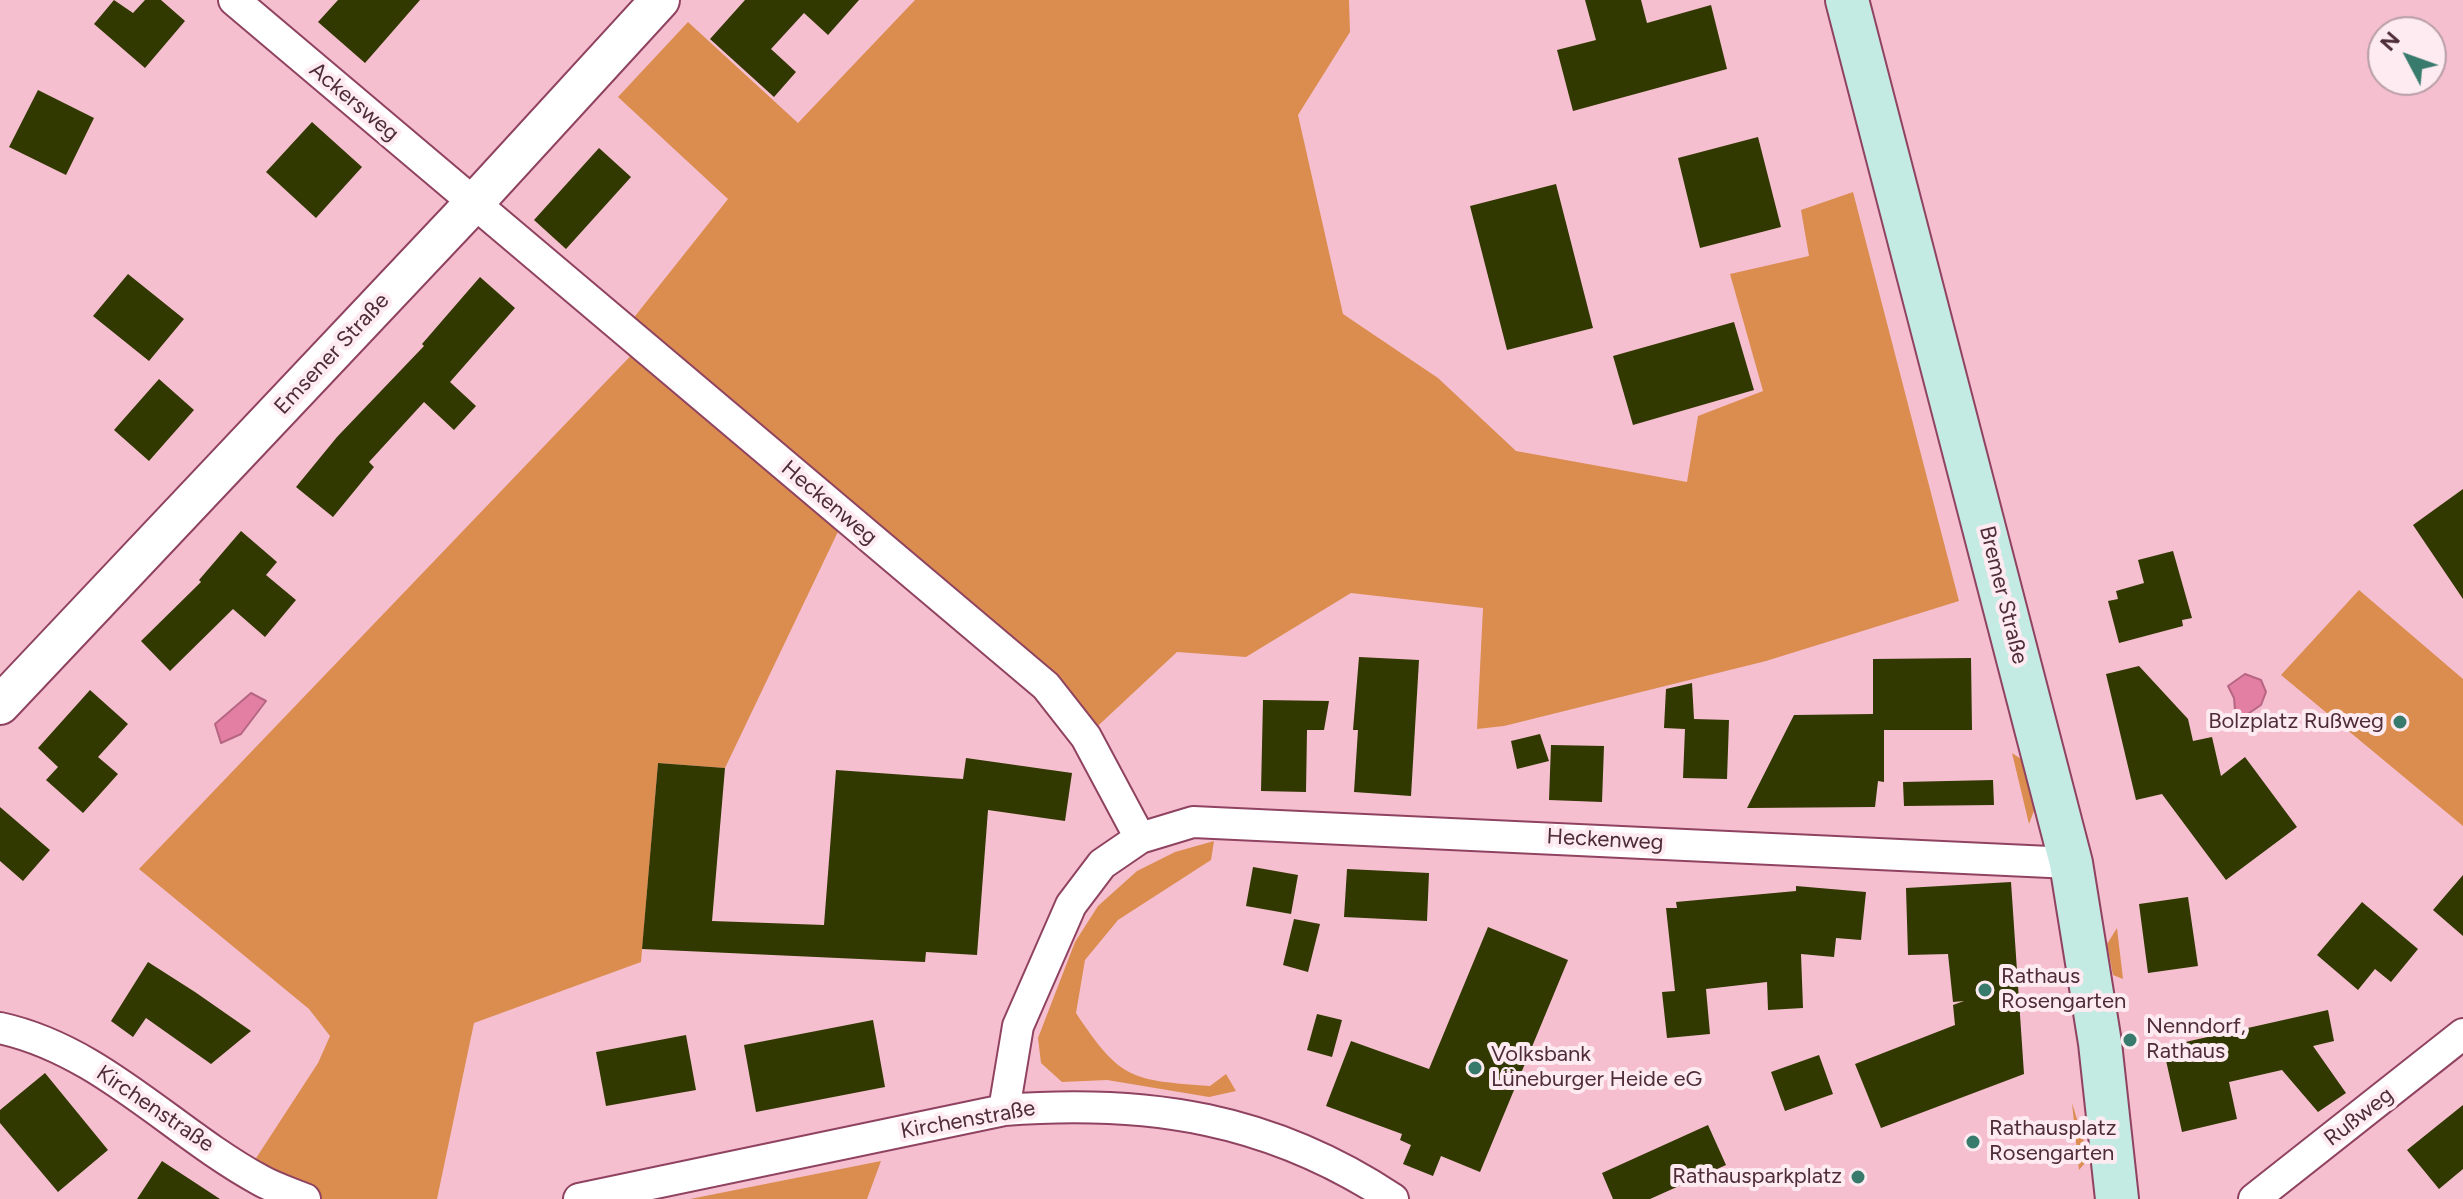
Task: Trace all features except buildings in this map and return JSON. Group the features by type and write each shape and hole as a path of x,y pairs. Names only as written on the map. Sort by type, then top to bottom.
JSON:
{"main road":[{"name":"Bremer Straße","path":"1847,0 2071,863 2100,1043 2117,1199"}],"street":[{"name":"Ackersweg","path":"234,0 474,203"},
{"name":"Emsener Straße","path":"0,705 474,203 660,0"},
{"name":"Heckenweg","path":"474,203 1046,686 1086,737 1140,838"},
{"name":"Heckenweg","path":"1004,1110 1018,1026 1071,905 1102,864 1140,838 1193,822 2071,863"},
{"name":"Kirchenstraße","path":"0,1028 61,1048 260,1180 305,1199"},
{"name":"Rußweg","path":"2254,1199 2463,1034"},
{"name":"Kirchenstraße","path":"579,1199 1004,1110 1069,1105 1200,1117 1272,1135 1357,1175 1393,1199"}],"shaded area":[{"path":"915,0 1349,0 1350,32 1298,115 1343,314 1438,378 1516,451 1687,482 1698,416 1763,391 1730,274 1809,256 1801,210 1853,192 1959,601 1766,661 1504,726 1477,729 1483,608 1351,593 1246,657 1177,652 1086,737 845,517 725,768 658,763 641,962 474,1023 437,1199 305,1199 247,1172 318,1063 330,1036 309,1009 139,869 641,345 624,330 728,199 618,97 688,22 798,123"},
{"name":"Bolzplatz Rußweg","path":"2359,590 2463,679 2463,826 2281,675"},
{"path":"2245,674 2261,680 2266,692 2261,705 2236,722 2234,698 2228,686"},
{"path":"251,693 266,701 241,734 221,743 215,724"},
{"path":"2012,753 2024,761 2035,808 2029,824"},
{"path":"1214,841 1211,860 1118,920 1085,960 1076,1013 1105,1052 1131,1073 1162,1082 1210,1086 1226,1074 1236,1091 1209,1097 1107,1080 1062,1082 1041,1063 1038,1038 1075,942 1098,906 1137,871 1175,852"},
{"path":"2117,928 2123,979 2113,975 2107,944"},
{"path":"2072,1103 2089,1158 2079,1170"},
{"path":"881,1161 867,1199 690,1199"}],"place":[{"name":"Bolzplatz Rußweg","path":"2400,722"},
{"name":"Rathaus Rosengarten","path":"1985,990"},
{"name":"Nenndorf, Rathaus","path":"2130,1040"},
{"name":"Volksbank Lüneburger Heide eG","path":"1475,1068"},
{"name":"Rathausplatz Rosengarten","path":"1973,1142"},
{"name":"Rathausparkplatz","path":"1858,1177"}]}
